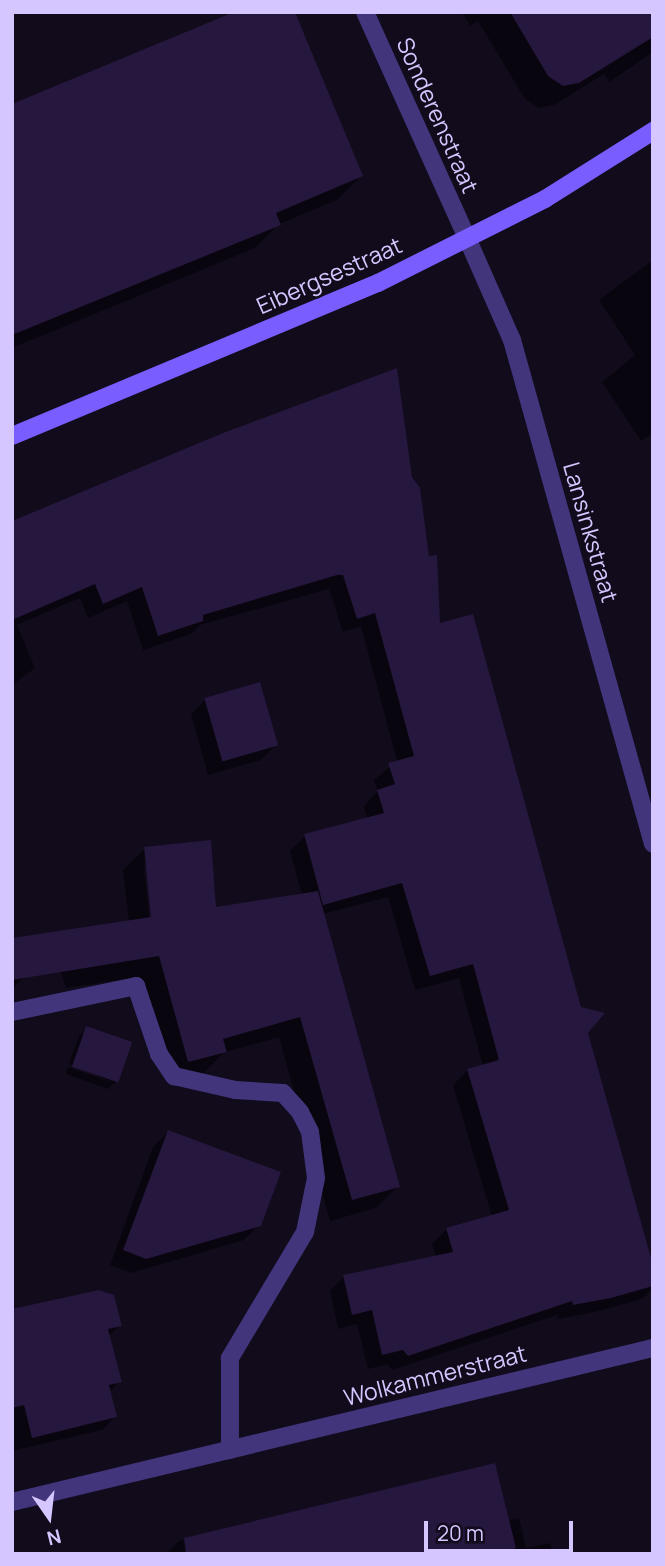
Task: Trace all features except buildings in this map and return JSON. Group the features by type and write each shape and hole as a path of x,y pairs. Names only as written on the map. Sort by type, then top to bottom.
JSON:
{"main road":[{"name":"Eibergsestraat","path":"12,436 378,283 545,199 653,131"}],"street":[{"name":"Sonderenstraat","path":"365,12 467,238"},
{"name":"Lansinkstraat","path":"467,238 512,340 653,844"},
{"path":"12,1012 136,986 159,1054 174,1076 235,1090 283,1093 300,1112 310,1132 316,1178 305,1231 230,1358 230,1450"},
{"name":"Wolkammerstraat","path":"12,1502 653,1348"}]}
